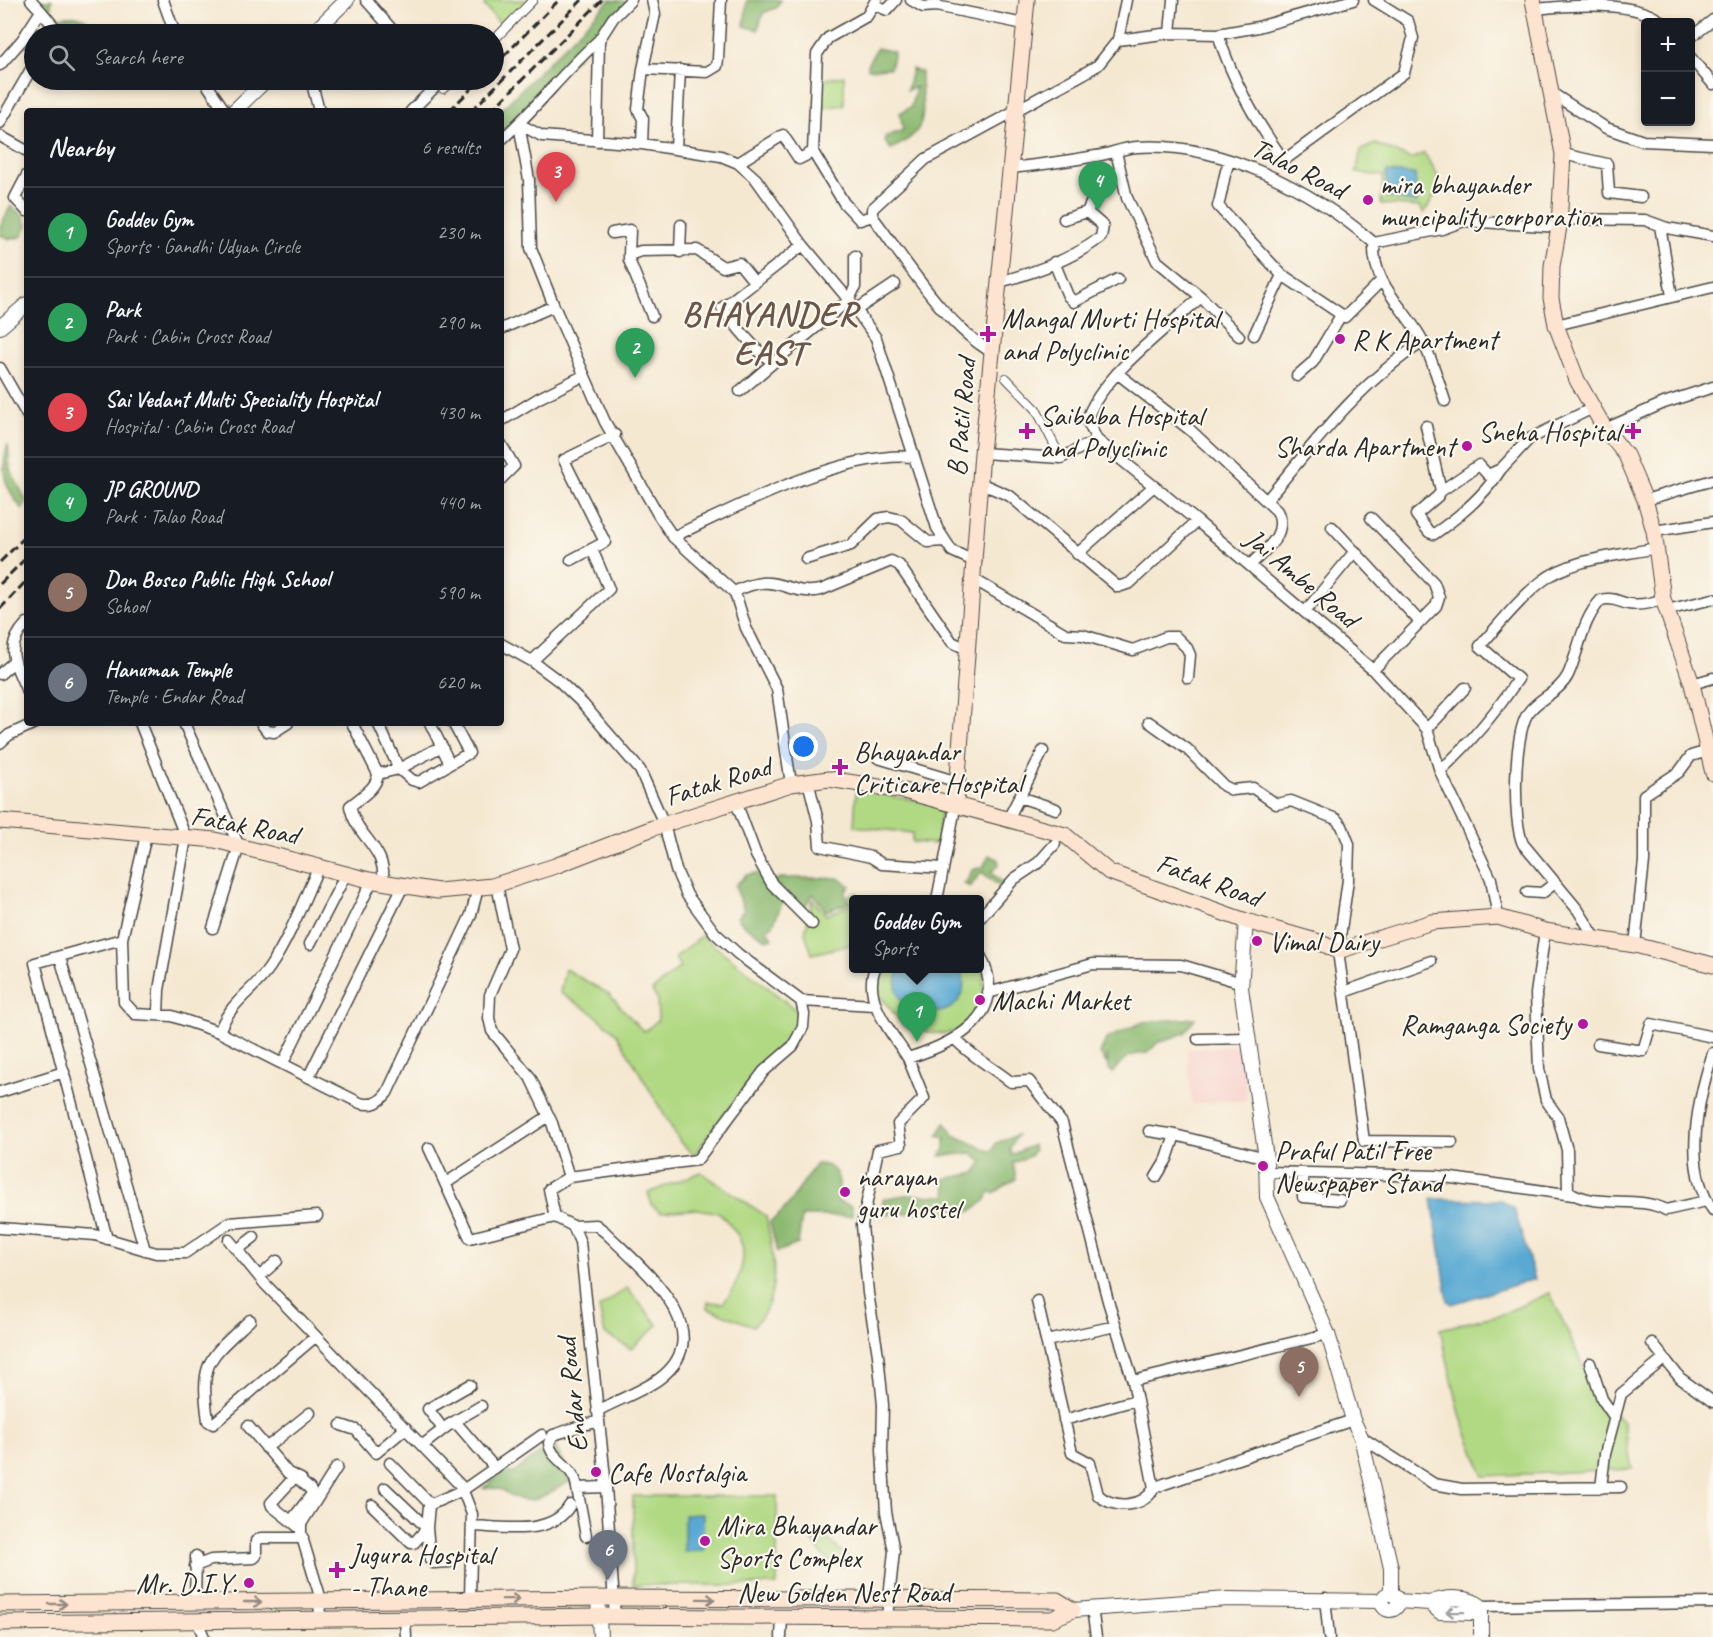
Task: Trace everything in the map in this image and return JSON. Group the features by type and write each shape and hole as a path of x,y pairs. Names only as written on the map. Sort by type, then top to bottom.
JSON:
{"main road":[{"name":"B Patil Road","path":"956,803 975,580 982,453 1027,0"},
{"path":"1534,4 1563,154 1551,298 1556,325 1577,380 1605,429 1626,455 1645,500 1654,531 1665,605 1692,684 1713,773"},
{"name":"Fatak Road","path":"0,821 215,840 346,874 438,891 497,885 664,824 791,784 829,779 904,791 956,803 1065,835 1109,872 1246,921 1319,942 1338,951"},
{"path":"1338,951 1432,922 1498,917 1545,931 1635,945 1713,965"},
{"name":"New Golden Nest Road","path":"0,1604 598,1598 886,1598 1057,1600 1073,1610"},
{"name":"New Golden Nest Road","path":"0,1623 599,1616 1052,1619 1073,1610"}],"street":[{"path":"31,0 52,24"},
{"path":"164,0 172,24"},
{"path":"366,0 387,24"},
{"path":"504,30 533,0"},
{"path":"504,137 519,124 570,66 599,40 613,18 631,0"},
{"path":"642,144 643,119 638,109 643,69 655,14 652,0"},
{"path":"643,69 707,72 717,66 721,0"},
{"path":"872,216 860,220 844,203 813,152 817,54 828,38 867,16 876,2 887,10 896,0"},
{"path":"910,0 923,7 936,6 1024,24"},
{"path":"992,352 976,343 958,327 872,216 872,209 926,159 1098,65 1118,40 1126,0"},
{"path":"1170,33 1173,0"},
{"path":"1118,40 1170,33 1218,34 1258,27 1353,0"},
{"path":"1218,34 1228,65 1254,117 1280,155 1287,158 1404,73 1413,38 1408,21 1374,0"},
{"path":"1534,4 1612,0 1646,10 1657,18"},
{"path":"322,24 345,1"},
{"path":"32,24 41,11"},
{"path":"1695,34 1713,20"},
{"path":"0,65 24,37"},
{"path":"597,141 599,40"},
{"path":"1695,63 1713,84"},
{"path":"676,148 680,70"},
{"path":"0,123 24,81"},
{"path":"211,90 223,108"},
{"path":"237,108 256,90"},
{"path":"314,90 318,108"},
{"path":"414,108 432,90"},
{"path":"1550,92 1606,128 1643,141 1713,144"},
{"path":"519,124 542,136 642,144 721,156 738,163 756,179 802,245 849,300 876,338 937,528 944,541 960,556 976,562"},
{"path":"519,124 529,180 531,248 554,306 583,376 606,422 673,537 734,592 746,628 777,689 791,784"},
{"path":"738,163 783,135 799,159 813,152"},
{"path":"0,136 24,149"},
{"name":"Talao Road","path":"1010,168 1057,163 1135,147 1178,148 1220,154 1314,198 1346,219 1374,243"},
{"path":"1116,152 1127,198 1157,261 1201,297 1239,336"},
{"path":"1563,154 1607,164 1609,193 1641,197"},
{"path":"1230,160 1225,170 1223,190 1218,206 1282,275 1345,317 1382,280"},
{"path":"1064,219 1087,212 1101,180"},
{"path":"24,181 15,198 24,208"},
{"path":"999,282 1087,248 1101,237 1103,226 1087,212"},
{"path":"1445,401 1423,342 1373,264 1374,243 1442,229 1464,221 1559,223 1645,220 1660,226 1713,236"},
{"path":"680,252 681,225"},
{"path":"1660,226 1672,296"},
{"path":"612,233 630,230 629,260 652,316"},
{"path":"774,362 767,358 722,308 802,245"},
{"path":"629,255 641,251 697,250 723,267 739,263 755,283"},
{"path":"740,391 849,300 855,287 855,256"},
{"path":"1054,262 1069,299 1074,302 1118,279"},
{"path":"1254,335 1282,275"},
{"path":"856,310 895,284"},
{"path":"1556,325 1713,287"},
{"path":"982,453 1061,458 1097,440 1087,420 1090,411 1117,374 1201,297"},
{"path":"504,328 554,306"},
{"path":"0,327 24,307"},
{"path":"1297,376 1313,362 1341,315"},
{"path":"1267,500 1358,393 1395,361 1423,342"},
{"path":"0,369 24,410"},
{"path":"1117,374 1189,429 1277,511 1282,528 1278,536 1250,565"},
{"path":"504,419 538,398 583,376"},
{"path":"1006,378 1036,408 1061,458"},
{"path":"1605,429 1664,402 1713,387"},
{"path":"1501,469 1488,475 1479,465 1441,490 1438,496 1416,515 1429,532 1434,534 1483,493 1501,469 1529,440 1593,408"},
{"path":"1426,426 1441,490"},
{"path":"571,560 605,542 564,460 615,435"},
{"name":"Jai Ambe Road","path":"1097,440 1250,565 1373,670 1427,729 1440,771 1491,879 1498,917"},
{"path":"504,449 514,466 504,476"},
{"path":"673,537 737,506 807,479 883,456 914,457"},
{"path":"1645,500 1713,480"},
{"path":"980,483 1010,496 1112,584 1123,587 1197,521"},
{"path":"1077,554 1154,486"},
{"path":"806,559 851,545 878,519 889,517 901,520 928,542 944,541"},
{"path":"1371,518 1437,590 1436,606 1373,670"},
{"path":"1654,531 1713,522"},
{"path":"1332,527 1420,622"},
{"path":"1440,771 1473,740 1495,715 1518,679 1480,646 1501,622 1542,581 1577,565 1656,548"},
{"path":"532,661 609,589 592,549"},
{"path":"1305,612 1355,551"},
{"path":"734,592 751,583 764,581 812,592 884,563 894,562 952,642 969,650"},
{"path":"975,580 1066,634 1083,635 1133,650 1166,637 1176,637 1187,648 1190,656 1188,678"},
{"path":"1596,939 1578,910 1522,844 1515,819 1517,773 1526,716 1535,704 1563,683 1585,628 1601,600 1611,597 1627,604 1665,605 1713,599"},
{"path":"24,627 13,641 15,661 24,684"},
{"path":"504,646 532,661 583,704 640,770 664,824 676,870 701,915 738,954 801,1001 875,1005"},
{"path":"0,674 15,661"},
{"path":"1692,684 1713,678"},
{"path":"1427,729 1465,688"},
{"path":"1149,722 1187,749 1224,786 1232,790 1253,788 1276,804 1287,801 1297,802 1315,813 1336,819 1342,826 1349,854 1338,951 1364,1141 1452,1142"},
{"path":"0,743 9,735 28,726"},
{"path":"141,726 186,838 159,990 158,1014"},
{"path":"185,726 239,846 213,928"},
{"path":"263,726 267,731 274,732 283,726"},
{"path":"283,1064 377,881 382,861 352,817 350,806 378,782 378,774 354,726"},
{"path":"379,726 399,769 412,780 419,782 469,753 455,726"},
{"path":"431,726 450,764"},
{"path":"378,774 399,769 441,746"},
{"path":"1008,819 1043,751"},
{"path":"1635,945 1644,861 1644,795 1679,772 1691,756 1708,751"},
{"path":"878,758 958,783"},
{"path":"808,781 818,822 820,846 871,857 882,864 943,868"},
{"path":"1019,797 1056,809"},
{"path":"736,802 756,855 771,884 812,924"},
{"path":"938,895 956,803"},
{"path":"146,835 122,939 125,1006 135,1014 158,1014 219,1032 360,1103 371,1105 382,1099 471,915 478,888"},
{"path":"984,913 1014,879 1038,863 1055,844"},
{"path":"219,1032 225,1017 236,1001 270,968 319,866"},
{"path":"310,944 346,874"},
{"path":"1527,892 1542,893 1555,883"},
{"path":"497,885 510,949 490,995 489,1018 492,1031 530,1077 549,1116 569,1177"},
{"path":"309,1076 403,886"},
{"path":"1246,921 1242,983 1266,1158 1267,1197 1328,1334 1353,1420 1361,1437 1391,1568 1390,1598"},
{"path":"1545,931 1536,994 1539,1069 1546,1100 1558,1117 1568,1150 1566,1187 1574,1195"},
{"path":"107,1239 35,963 122,939"},
{"path":"60,957 145,1250"},
{"path":"1344,992 1431,961"},
{"path":"908,1058 938,1048 955,1039 971,1028 984,1012 988,993 988,971 984,963"},
{"path":"988,993 1093,964 1181,965 1242,983"},
{"path":"873,973 871,977 875,1005 908,1058 924,1098 898,1124 901,1144 878,1150 862,1225 868,1293 883,1404 882,1451 886,1512 894,1551 886,1598 887,1617"},
{"path":"555,1217 549,1189 569,1177 697,1160 764,1071 793,1046 803,1027 804,1014 801,1001"},
{"path":"1598,1044 1643,1051 1651,1024 1713,1037"},
{"path":"1198,1039 1248,1038"},
{"path":"955,1039 970,1055 981,1059 1011,1082 1029,1080 1062,1123 1133,1381 1154,1488 1149,1497 1130,1504 1112,1503 1103,1499 1098,1495 1090,1463 1072,1453 1037,1300"},
{"path":"1713,1053 1698,1103 1696,1137 1700,1185 1706,1201 1713,1210"},
{"path":"0,1092 64,1072"},
{"path":"446,1183 549,1116"},
{"path":"1149,1131 1266,1158"},
{"path":"1156,1177 1167,1159 1175,1136"},
{"path":"429,1148 470,1238 555,1217 573,1226 596,1225 668,1296 684,1335 681,1354 658,1379 576,1430 553,1435 550,1440 550,1449 573,1474 586,1536"},
{"path":"1266,1172 1437,1176 1587,1198 1655,1204 1666,1210 1706,1201"},
{"path":"1303,1173 1303,1197 1340,1200"},
{"path":"0,1228 95,1235 156,1253 184,1252 229,1223 317,1216"},
{"name":"Endar Road","path":"573,1226 580,1242 606,1487 615,1617"},
{"path":"238,1250 254,1237"},
{"path":"229,1240 315,1337 423,1445 463,1490 469,1500 472,1526 470,1599"},
{"path":"260,1276 277,1261"},
{"path":"250,1320 225,1343 206,1367 203,1380 207,1421 213,1424 315,1337"},
{"path":"1046,1341 1116,1326"},
{"path":"1133,1381 1328,1334"},
{"path":"1652,1343 1680,1378 1713,1402"},
{"path":"1601,1488 1605,1454 1621,1394 1664,1359"},
{"path":"1590,1363 1602,1400 1615,1418"},
{"path":"446,1427 428,1409 470,1385"},
{"path":"1064,1420 1136,1400"},
{"path":"423,1445 446,1427 480,1406"},
{"path":"266,1448 310,1413"},
{"path":"1154,1488 1353,1420"},
{"path":"341,1425 356,1430 376,1453 406,1428"},
{"path":"446,1427 458,1425 495,1468"},
{"path":"248,1426 288,1473 297,1470 320,1495"},
{"path":"450,1562 433,1563 430,1559 427,1509 430,1504 463,1490 542,1435"},
{"path":"1361,1437 1434,1484 1462,1489 1622,1487"},
{"path":"390,1463 430,1504"},
{"path":"320,1620 319,1601 301,1524 337,1467"},
{"path":"577,1488 606,1487"},
{"path":"385,1488 427,1528"},
{"path":"372,1505 411,1543 414,1543 427,1528"},
{"path":"472,1526 546,1525 560,1518 570,1505"},
{"path":"291,1521 302,1534"},
{"path":"195,1602 195,1561 254,1558 256,1541 261,1538 302,1534"},
{"path":"598,1598 600,1637"},
{"path":"1324,1598 1329,1637"},
{"name":"New Golden Nest Road","path":"1073,1610 1228,1599 1324,1598 1390,1598 1430,1603 1440,1598 1472,1599 1481,1606"},
{"path":"1481,1637 1481,1606 1713,1604"},
{"path":"1092,1608 1096,1637"},
{"path":"781,1637 782,1618"},
{"path":"405,1619 406,1637"},
{"path":"197,1621 204,1637"}],"shaded area":[{"path":"1241,1045 1247,1100 1192,1104 1187,1050"}],"green space":[{"path":"34,0 52,0 50,12 56,18 80,17 91,24 56,24"},
{"path":"486,0 533,0 504,29 504,24 500,24 484,5"},
{"path":"610,0 630,2 526,110 504,129 503,108"},
{"path":"747,0 781,0 776,8 763,13 758,30 744,26"},
{"path":"877,48 894,52 890,68 868,69 868,63"},
{"path":"912,69 921,72 923,108 920,126 905,142 891,149 885,142 885,137 903,130 900,113 911,107 916,87 907,90"},
{"path":"844,76 844,105 817,109 818,80"},
{"path":"1375,144 1412,159 1424,153 1438,176 1436,193 1424,213 1420,207 1381,204 1383,176 1356,173 1361,150"},
{"path":"11,206 24,218 24,231 21,237 10,239 0,235 0,226"},
{"path":"8,444 10,469 24,496 22,509 5,479 4,463"},
{"path":"856,790 942,805 937,844 912,842 912,833 854,826"},
{"path":"989,855 998,859 999,865 991,872 1003,883 1000,887 983,873 970,887 963,883 967,881 972,870 983,867"},
{"path":"756,873 783,901 773,925 766,930 773,938 767,940 747,927 737,917 744,910 735,886 746,875"},
{"path":"781,878 838,878 850,886 845,892 848,903 826,911 813,894 804,907 806,913 772,881"},
{"path":"812,899 826,915 849,905 849,945 812,954 805,933"},
{"path":"701,936 797,1011 797,1017 792,1032 741,1092 694,1155 680,1142 617,1034 593,1013 560,993 565,969 609,994 645,1031 658,1020 657,999 652,991 680,967 675,958"},
{"path":"879,973 983,973 984,1001 963,1029 944,1034 911,1030 899,1020 877,992"},
{"path":"1195,1018 1185,1033 1157,1043 1148,1053 1127,1057 1113,1073 1108,1068 1107,1054 1106,1063 1100,1054 1106,1039 1143,1022"},
{"path":"945,1122 954,1135 989,1151 993,1150 996,1143 1017,1135 1010,1148 1011,1155 1033,1145 1034,1150 1030,1156 1013,1163 1016,1179 994,1193 989,1192 986,1200 971,1211 882,1214 883,1199 905,1195 947,1196 944,1179 975,1173 983,1162 972,1153 940,1156 945,1149 945,1138 938,1135"},
{"path":"816,1164 830,1167 834,1171 839,1181 838,1202 852,1206 852,1216 802,1216 798,1244 777,1252 770,1222 790,1202"},
{"path":"701,1172 766,1216 773,1259 773,1288 763,1315 753,1326 707,1308 708,1302 723,1303 740,1273 742,1248 731,1226 720,1213 698,1209 660,1212 652,1205 648,1193"},
{"path":"627,1288 658,1325 631,1349 605,1334 599,1308"},
{"path":"1550,1293 1596,1395 1623,1422 1632,1469 1484,1476 1461,1418 1440,1329 1502,1314"},
{"path":"553,1443 574,1480 540,1497 526,1500 513,1497 500,1489 483,1488 506,1470 512,1474"},
{"name":"Mira Bhayandar Sports Complex","path":"633,1496 777,1496 777,1585 633,1585"},
{"path":"817,1529 854,1565 839,1567 823,1556 810,1537"}],"water":[{"path":"1386,172 1415,174 1417,203 1387,197"},
{"path":"899,973 961,973 963,989 957,1002 945,1010 930,1012 914,1009 902,1001 896,987"},
{"path":"1432,1199 1501,1200 1514,1208 1535,1279 1452,1304 1448,1301"},
{"path":"703,1514 704,1550 684,1551 684,1515"}],"railway":[{"path":"504,56 559,0"},
{"path":"504,78 582,0"},
{"path":"494,108 602,0"},
{"path":"452,108 470,90"},
{"path":"474,108 492,90"},
{"path":"0,562 24,538"},
{"path":"0,584 24,560"},
{"path":"0,609 24,583"}],"place":[{"name":"mira bhayander muncipality corporation","path":"1368,200"},
{"name":"Sai Vedant Multi Speciality Hospital","path":"556,202"},
{"name":"JP GROUND","path":"1098,211"},
{"name":"Mangal Murti Hospital and Polyclinic","path":"988,334"},
{"name":"R K Apartment","path":"1340,339"},
{"name":"Park","path":"635,378"},
{"name":"Saibaba Hospital and Polyclinic","path":"1027,431"},
{"name":"Sneha Hospital","path":"1633,431"},
{"name":"Sharda Apartment","path":"1467,446"},
{"name":"Bhayandar Criticare Hospital","path":"840,767"},
{"name":"Vimal Dairy","path":"1257,941"},
{"name":"Machi Market","path":"980,1000"},
{"name":"Ramganga Society","path":"1583,1024"},
{"name":"Goddev Gym","path":"917,1042"},
{"name":"Praful Patil Free Newspaper Stand","path":"1263,1166"},
{"name":"narayan guru hostel","path":"845,1192"},
{"name":"Don Bosco Public High School","path":"1299,1397"},
{"name":"Cafe Nostalgia","path":"596,1472"},
{"name":"Mira Bhayandar Sports Complex","path":"705,1541"},
{"name":"Jugura Hospital - Thane","path":"337,1570"},
{"name":"Hanuman Temple","path":"608,1580"},
{"name":"Mr. D.I.Y.","path":"249,1583"}],"district":[{"name":"BHAYANDER EAST","path":"770,332"}]}
